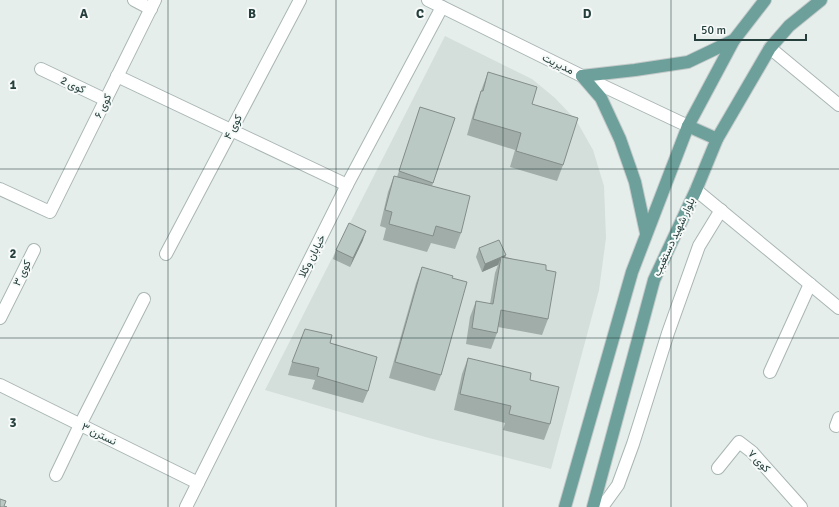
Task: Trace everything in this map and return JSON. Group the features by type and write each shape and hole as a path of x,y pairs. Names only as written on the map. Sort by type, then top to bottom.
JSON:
{"main road":[{"path":"565,507 632,272 688,126 734,40 763,0"},
{"name":"بلوار شهید دستغیب","path":"593,507 654,280 696,190 717,139 770,48 789,26 821,0"},
{"path":"582,76 688,62 734,40"},
{"path":"582,76 601,98 620,139 635,182 646,234"},
{"path":"688,126 717,139"}],"street":[{"path":"134,0 153,4"},
{"name":"کوی ۴","path":"166,254 300,0"},
{"name":"مدیریت","path":"428,0 582,76 688,126"},
{"name":"کوی ۶","path":"0,188 50,212 153,4"},
{"name":"خیابان وکلا","path":"186,507 347,185 442,7"},
{"path":"770,48 839,105"},
{"name":"کوی 2","path":"41,69 106,100"},
{"path":"117,76 347,185"},
{"path":"696,190 839,308"},
{"path":"602,507 618,485 633,444 668,333 699,246 721,210"},
{"name":"کوی ۳","path":"0,318 34,250"},
{"path":"770,372 810,284"},
{"path":"56,475 144,298"},
{"name":"نسترن ۳","path":"0,385 198,483"},
{"name":"کوی ۷","path":"718,468 739,442 752,452 801,507"}],"shaded area":[{"path":"445,36 532,79 555,98 576,120 593,150 604,186 606,238 599,290 551,469 429,438 265,390"}],"building":[{"path":"488,72 537,87 532,104 578,118 563,165 516,151 521,133 473,119"},
{"path":"420,107 455,118 433,183 399,171"},
{"path":"394,176 470,196 461,233 436,226 433,236 389,224 392,212 385,210"},
{"path":"349,223 366,231 353,258 336,250"},
{"path":"499,240 506,255 485,264 479,248"},
{"path":"501,257 546,265 546,270 556,272 548,319 501,310 497,333 472,328 476,301 493,304"},
{"path":"422,267 453,276 452,278 467,282 441,375 395,362"},
{"path":"305,329 332,335 330,343 377,357 368,391 317,376 319,368 292,362"},
{"path":"468,358 531,373 530,380 559,387 550,424 509,414 511,406 460,394"},
{"path":"0,499 6,501 4,506 7,507 0,507"}]}
